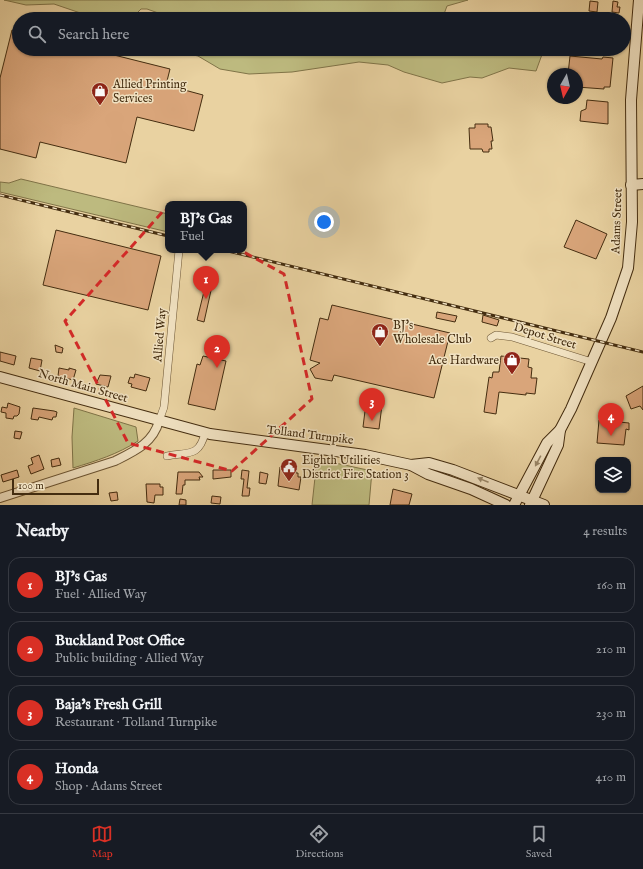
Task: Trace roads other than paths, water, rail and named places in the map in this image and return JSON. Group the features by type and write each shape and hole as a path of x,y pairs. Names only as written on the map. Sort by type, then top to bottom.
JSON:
{"main road":[{"name":"Adams Street","path":"531,503 558,445 560,430 616,308 628,268 631,250 631,100 639,0"},
{"path":"631,185 643,184"},
{"name":"North Main Street","path":"0,377 160,421"},
{"name":"Tolland Turnpike","path":"160,421 205,433 365,455 411,465 428,474 471,489 506,505"},
{"name":"Adams Street","path":"514,505 547,443 560,430"},
{"name":"Tolland Turnpike","path":"411,465 429,463 453,470 519,495 531,503 544,505"}],"street":[{"name":"Allied Way","path":"160,421 164,407 179,253"},
{"name":"Depot Street","path":"491,338 496,335 512,337 592,362"},
{"path":"0,498 116,461 134,452 147,443 156,431 160,421"},
{"path":"167,456 198,450 202,444 205,433"}],"railway":[{"path":"0,195 165,235"},
{"path":"236,253 643,352"}],"place":[{"name":"Allied Printing Services","path":"100,106"},
{"name":"BJ's Gas","path":"206,299"},
{"name":"BJ's Wholesale Club","path":"380,347"},
{"name":"Buckland Post Office","path":"217,368"},
{"name":"Ace Hardware","path":"512,375"},
{"name":"Baja's Fresh Grill","path":"372,421"},
{"name":"Honda","path":"611,436"},
{"name":"Eighth Utilities District Fire Station 3","path":"289,482"}]}
